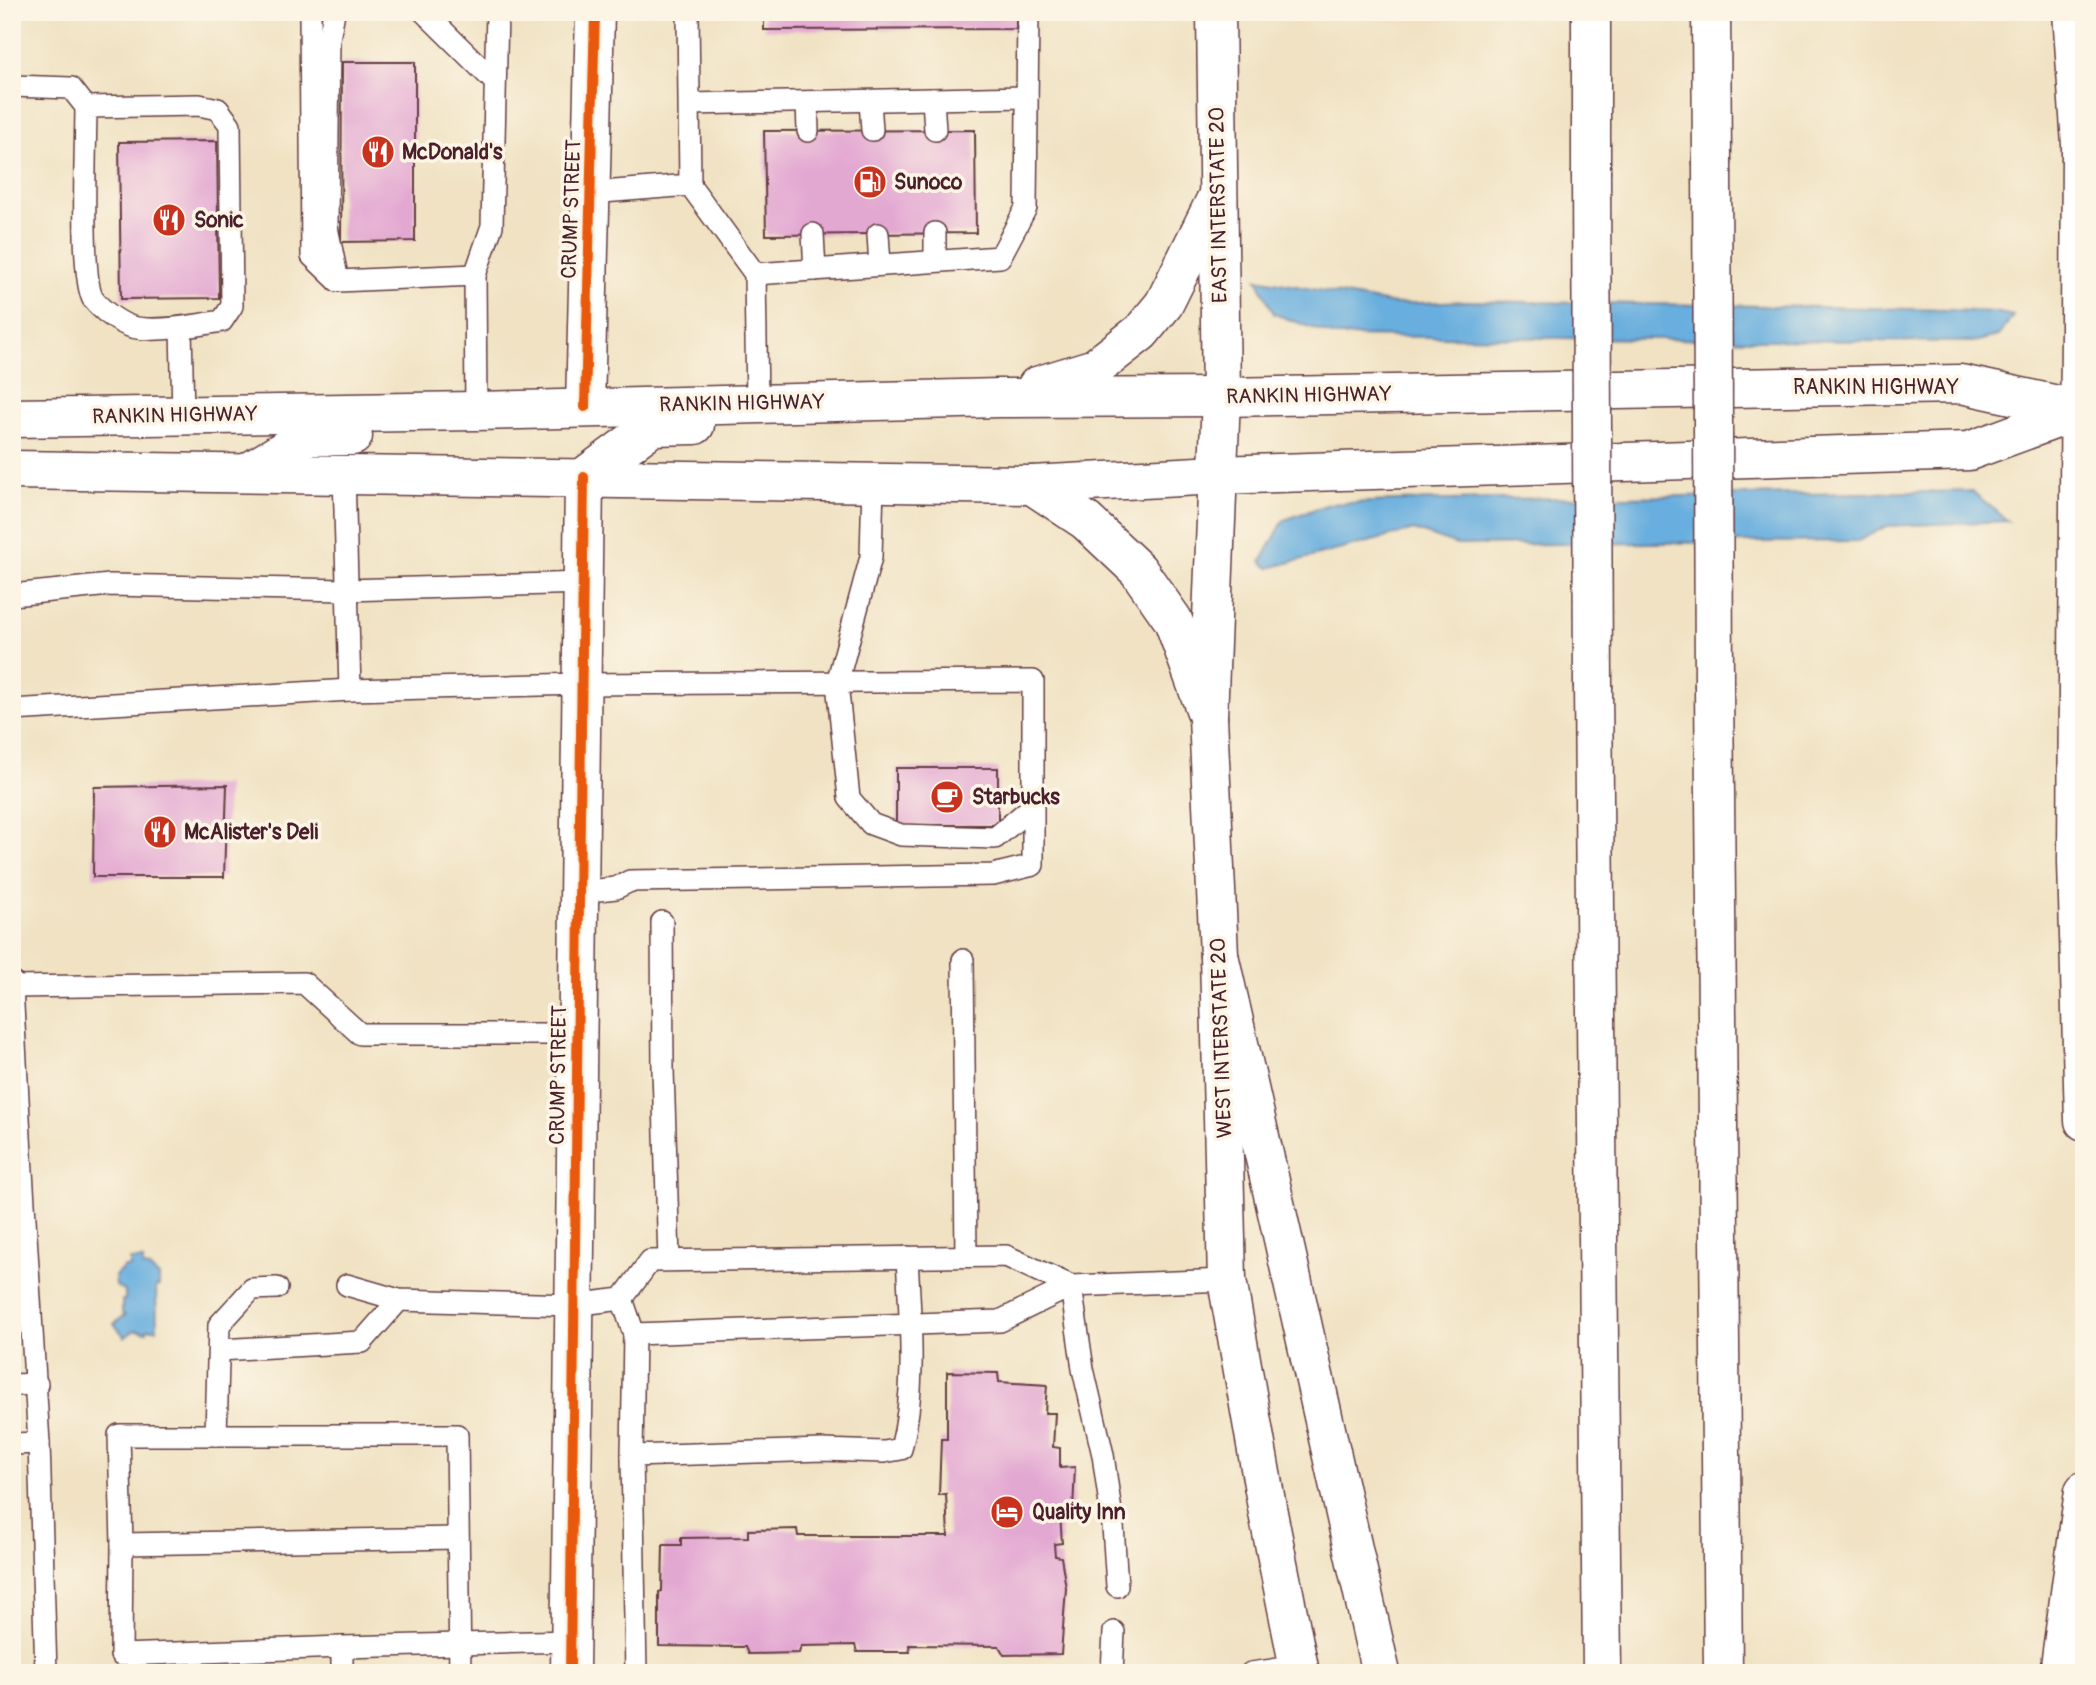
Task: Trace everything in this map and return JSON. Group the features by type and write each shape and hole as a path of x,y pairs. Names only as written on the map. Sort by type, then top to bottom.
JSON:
{"main road":[{"name":"CRUMP STREET","path":"585,407 596,12"},
{"name":"EAST INTERSTATE 20","path":"1216,12 1221,397"},
{"path":"1591,12 1593,688 1602,1673"},
{"path":"1711,12 1723,1673"},
{"path":"2072,12 2082,132 2077,862 2084,1121"},
{"path":"1000,398 1094,368 1141,332 1164,304 1217,197"},
{"name":"RANKIN HIGHWAY","path":"12,418 476,411 1000,398 1221,397 1961,384 2081,410"},
{"name":"WEST INTERSTATE 20","path":"1221,397 1208,718 1219,955 1227,1280 1299,1669"},
{"path":"584,477 653,426 856,421 909,400"},
{"path":"250,472 307,436 547,432 585,407"},
{"path":"12,470 1031,485 1217,475 1969,451 2081,410"},
{"name":"CRUMP STREET","path":"571,1657 584,477"},
{"path":"1031,485 1086,522 1138,570 1173,620 1208,718"},
{"path":"1219,955 1381,1673"},
{"path":"2059,1673 2084,1491"}],"lane":[{"path":"310,12 312,256 338,281 475,275"},
{"path":"334,12 329,39 327,227 338,281"},
{"path":"424,12 495,82"},
{"path":"476,411 475,275 492,226 497,12"},
{"path":"688,12 690,185 755,274 757,403"},
{"path":"755,274 1000,257 1026,208 1028,12"},
{"path":"12,86 71,88 86,107 86,271 93,298 114,318 132,327 181,328 222,321 232,306 230,125 218,109 199,105 86,107"},
{"path":"690,104 1027,97"},
{"path":"933,99 935,130"},
{"path":"870,101 872,130"},
{"path":"807,102 808,131"},
{"path":"590,193 690,185"},
{"path":"935,260 936,233"},
{"path":"813,234 815,270"},
{"path":"877,234 880,265"},
{"path":"181,328 183,414"},
{"path":"344,474 350,690"},
{"path":"873,482 871,557 837,683 849,798 871,824 901,835 995,838 1033,806"},
{"path":"12,595 110,585 346,590 583,583"},
{"path":"12,710 350,690 582,684 1033,681 1033,865 993,875 631,881 616,888 580,892"},
{"path":"662,922 669,1260"},
{"path":"963,960 966,1256"},
{"path":"46,1673 37,1384 22,1308 12,985 304,983 360,1034 578,1034"},
{"path":"347,1285 399,1300 573,1305 622,1300 650,1261 1006,1256 1071,1286"},
{"path":"632,1455 822,1450 884,1452 901,1448 911,1382 907,1257"},
{"path":"634,1334 1000,1321 1071,1286 1227,1280"},
{"path":"1071,1286 1083,1369 1102,1455 1113,1526 1117,1586"},
{"path":"216,1435 219,1325 252,1289 277,1288"},
{"path":"219,1350 362,1342 399,1300"},
{"path":"622,1300 634,1334 632,1455 636,1673"},
{"path":"12,1384 37,1384"},
{"path":"460,1673 460,1644 457,1435 119,1435 121,1655 460,1644 571,1657"},
{"path":"12,1444 39,1443"},
{"path":"122,1544 458,1538"},
{"path":"1112,1673 1114,1632"},
{"path":"342,1647 342,1673"},
{"path":"1251,1673 1299,1669"}],"water":[{"path":"1257,279 1395,304 1465,301 1826,307 1994,312 2013,316 1998,336 1973,342 1335,336 1274,314"},
{"path":"1972,491 2008,521 1887,526 1858,541 1457,545 1414,530 1269,568 1261,562 1284,520 1329,504"},
{"path":"130,1260 143,1260 143,1267 149,1268 159,1277 159,1286 156,1287 157,1329 147,1329 147,1332 135,1330 125,1337 114,1324 125,1315 122,1313 122,1300 125,1300 125,1292 116,1286 115,1276 124,1267 130,1267"}],"building":[{"path":"764,12 1016,12 1016,29 764,30"},
{"name":"McDonald's","path":"342,62 415,62 415,241 341,242"},
{"name":"Sunoco","path":"975,130 976,233 766,235 764,131"},
{"name":"Sonic","path":"217,141 219,298 121,299 119,142"},
{"name":"Starbucks","path":"896,768 998,768 998,825 896,825"},
{"name":"McAlister's Deli","path":"227,785 224,877 93,877 94,787"},
{"name":"Quality Inn","path":"947,1372 998,1373 999,1382 1047,1385 1045,1413 1055,1413 1053,1447 1060,1448 1060,1468 1075,1467 1073,1510 1060,1514 1062,1543 1054,1544 1055,1556 1061,1557 1066,1588 1061,1654 1004,1655 999,1646 909,1645 910,1652 857,1652 855,1645 801,1646 799,1653 748,1654 745,1647 659,1646 659,1592 662,1591 663,1545 681,1545 681,1538 748,1537 748,1530 797,1529 798,1536 948,1536 946,1494 939,1495 941,1439 947,1439"}],"cycle path":[{"path":"585,407 595,12"},
{"path":"570,1673 584,477"}],"place":[{"name":"McDonald's","path":"378,152"},
{"name":"Sunoco","path":"870,182"},
{"name":"Sonic","path":"169,220"},
{"name":"Starbucks","path":"947,797"},
{"name":"McAlister's Deli","path":"160,832"},
{"name":"Quality Inn","path":"1007,1512"}]}
